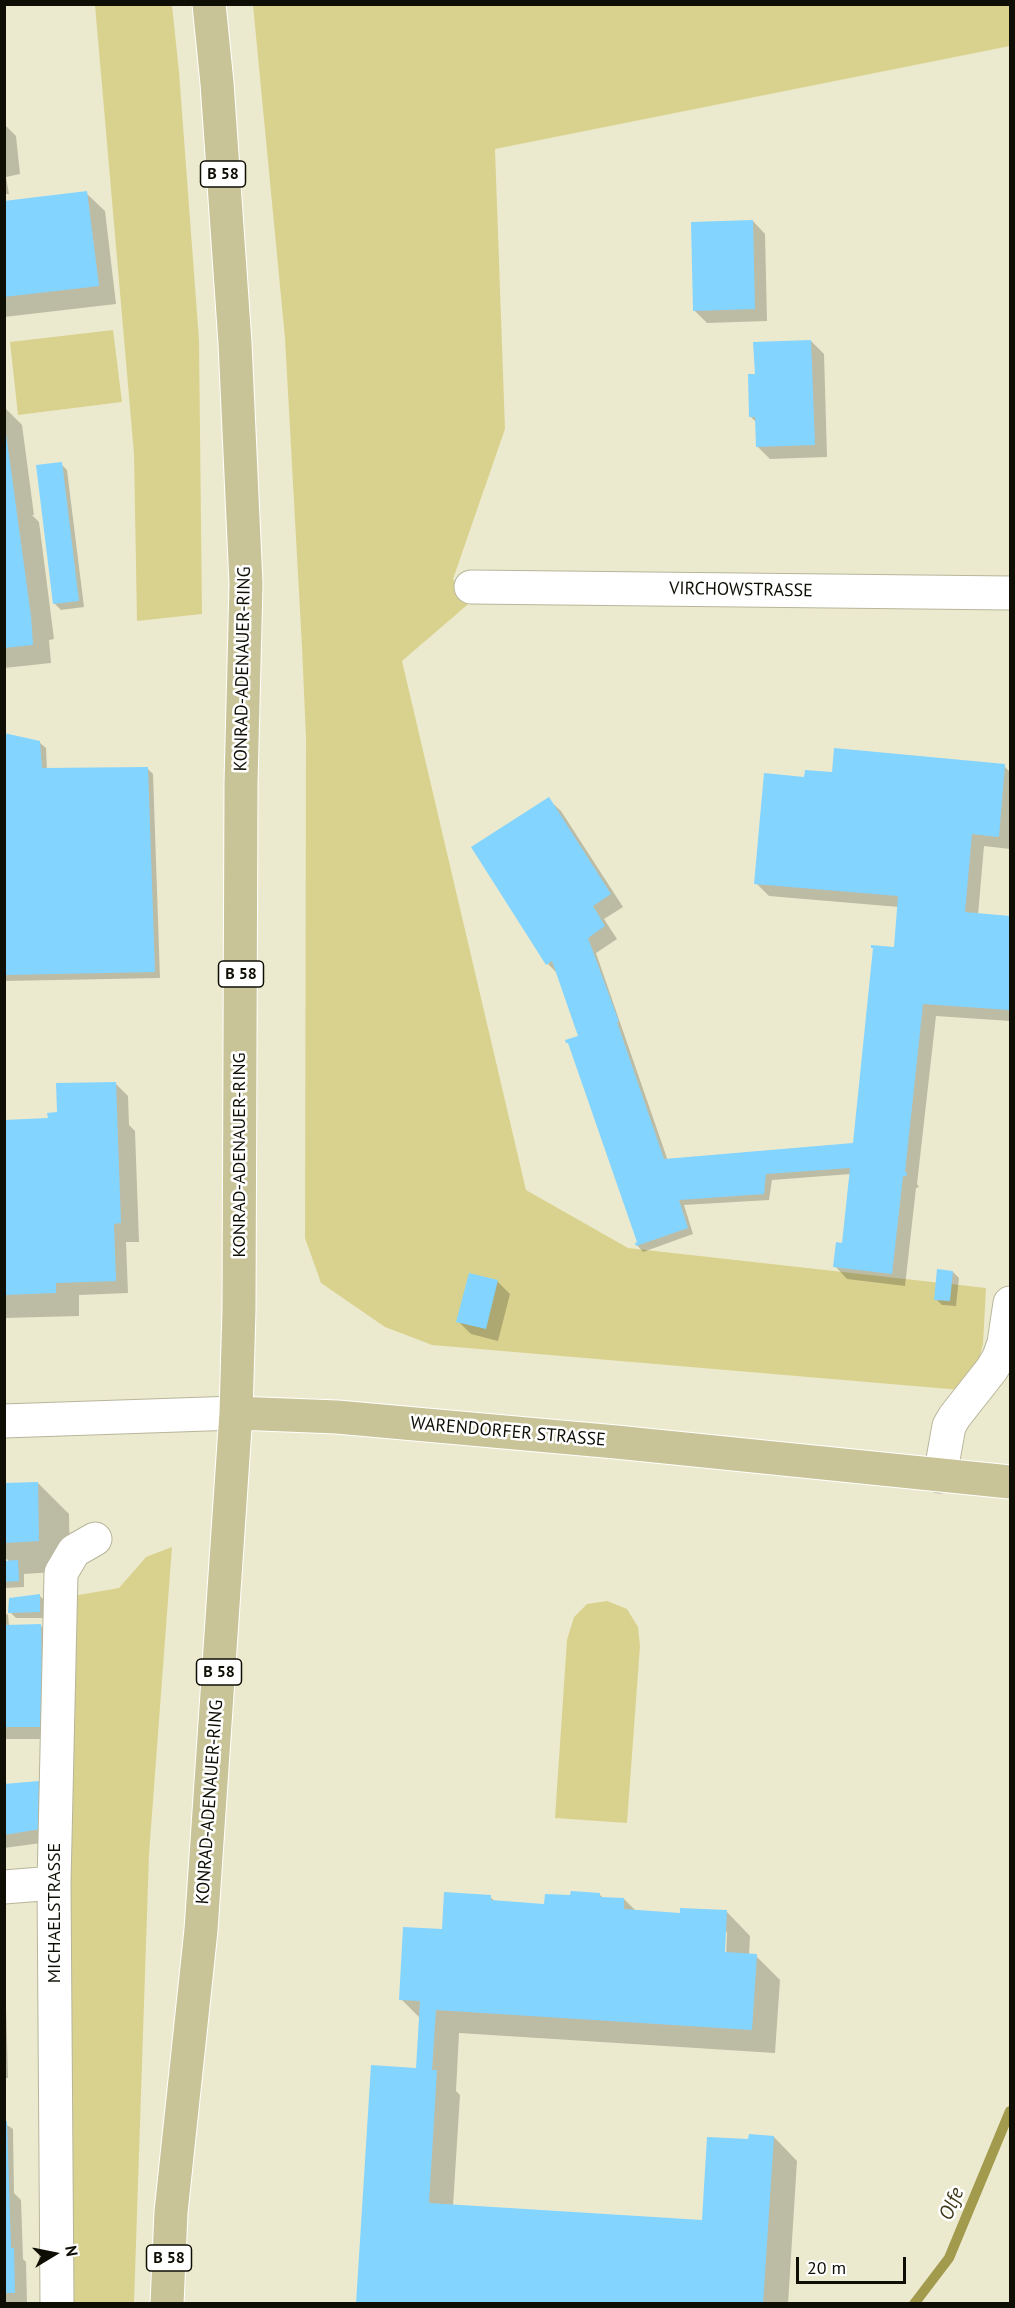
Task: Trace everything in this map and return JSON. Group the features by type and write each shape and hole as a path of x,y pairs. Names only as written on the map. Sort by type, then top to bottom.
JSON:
{"main road":[{"name":"KONRAD-ADENAUER-RING","path":"167,2304 171,2212 201,1930 236,1413 241,1165 241,783 246,584 236,355 217,83 209,4"},
{"name":"WARENDORFER STRASSE","path":"236,1413 337,1418 592,1440 1011,1482"}],"street":[{"name":"VIRCHOWSTRASSE","path":"471,587 1011,593"},
{"path":"940,1476 949,1426 999,1357 1004,1343 1011,1303"},
{"name":"WARENDORFER STRASSE","path":"4,1421 236,1413"},
{"name":"MICHAELSTRASSE","path":"57,2304 54,1883 61,1573 74,1551 95,1539"},
{"path":"4,1887 54,1883"}],"shaded area":[{"path":"95,5 172,5 199,340 202,614 137,621 134,454"},
{"path":"253,5 1010,5 1010,46 495,149 505,429 453,579 473,600 402,661 526,1190 628,1248 986,1288 983,1344 976,1371 961,1390 432,1345 385,1327 321,1283 305,1238 306,738 302,647 285,338"},
{"path":"113,330 122,402 18,415 10,342"},
{"path":"172,1547 149,1854 134,2303 71,2304 66,2175 73,1596 119,1588 146,1557"},
{"path":"607,1601 627,1609 638,1627 640,1646 627,1823 555,1818 567,1640 574,1617 587,1604"}],"building":[{"path":"87,191 99,286 4,297 4,201"},
{"path":"753,220 755,309 693,311 691,222"},
{"path":"811,340 815,445 756,447 755,417 749,417 748,374 755,374 753,342"},
{"path":"4,419 33,645 4,648"},
{"path":"62,462 79,601 53,604 36,465"},
{"path":"4,733 40,741 42,768 148,767 155,972 4,975"},
{"path":"834,748 1005,764 999,837 972,834 965,912 1010,916 1009,1010 923,1004 905,1172 907,1172 906,1176 903,1176 892,1274 833,1267 836,1242 842,1243 850,1168 766,1174 764,1194 679,1200 688,1228 636,1246 637,1242 568,1043 565,1040 578,1036 552,961 546,965 471,847 549,797 611,894 593,906 605,926 588,938 619,1022 617,1022 664,1159 853,1143 873,948 871,945 894,947 898,896 754,884 764,773 804,777 805,770 832,772"},
{"path":"116,1082 121,1223 114,1224 116,1281 56,1283 56,1293 4,1295 4,1120 48,1118 47,1113 57,1112 56,1083"},
{"path":"937,1269 953,1271 950,1301 934,1300"},
{"path":"469,1273 498,1280 486,1329 456,1322"},
{"path":"38,1482 39,1541 4,1543 4,1483"},
{"path":"18,1560 19,1581 4,1582 4,1561"},
{"path":"40,1594 40,1612 8,1613 9,1598"},
{"path":"41,1624 43,1727 4,1727 4,1625"},
{"path":"39,1781 44,1832 41,1829 4,1835 4,1784"},
{"path":"571,1891 600,1893 600,1897 624,1898 624,1909 680,1913 680,1908 727,1910 725,1952 757,1954 752,2030 436,2010 432,2070 437,2070 429,2203 702,2220 707,2137 748,2139 749,2134 774,2136 763,2304 356,2304 371,2065 416,2068 420,2001 399,2000 403,1927 442,1929 444,1892 491,1895 491,1900 544,1904 545,1894 570,1895"},
{"path":"4,2121 7,2121 11,2248 14,2248 15,2293 4,2293"}],"waterway":[{"name":"Olfe","path":"914,2304 949,2258 1010,2111"}]}
